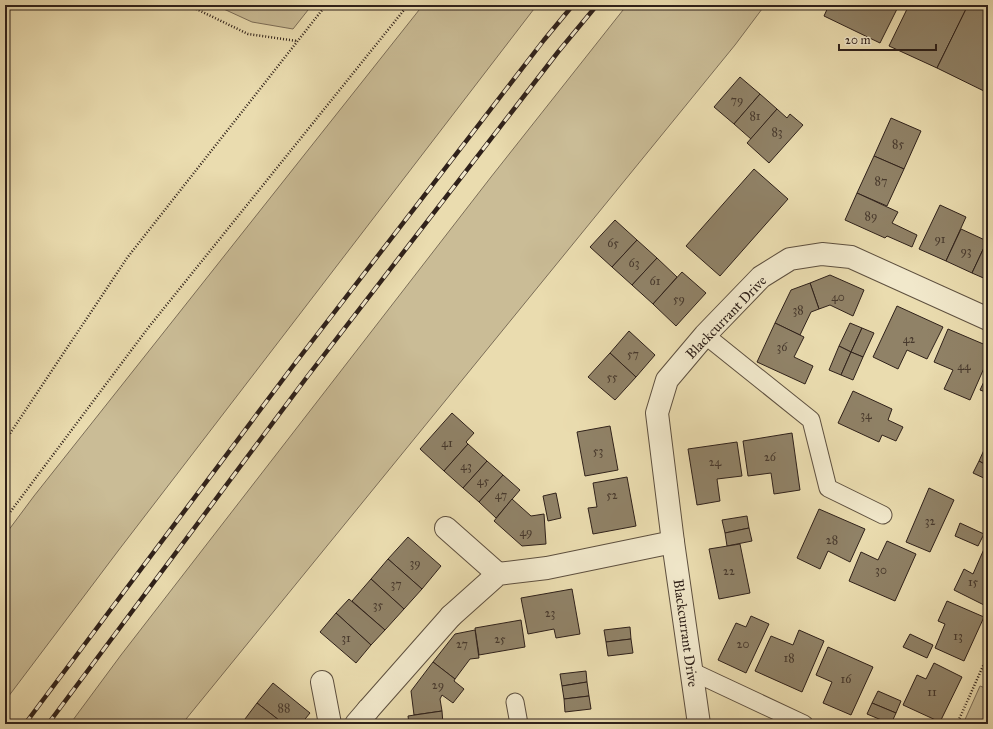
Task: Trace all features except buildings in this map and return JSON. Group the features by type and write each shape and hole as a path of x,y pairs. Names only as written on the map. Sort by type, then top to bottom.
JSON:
{"street":[{"name":"Blackcurrant Drive","path":"699,724 673,542 657,413 668,380 705,335 761,277 790,259 822,254 851,257 988,319"},
{"path":"446,528 498,574"},
{"path":"362,717 451,616 498,574 547,568 673,542"},
{"path":"322,682 330,724"}],"lane":[{"path":"705,335 811,420 828,488 883,515"},
{"path":"691,671 804,724"},
{"path":"514,702 519,724"}],"path":[{"path":"188,5 248,34 297,42"},
{"path":"5,440 127,258 326,5"},
{"path":"5,519 148,328 408,5"},
{"path":"956,724 988,655"}],"shaded area":[{"path":"215,5 312,5 293,29 252,22"},
{"path":"423,5 537,5 118,551 5,701 5,535 34,496"},
{"path":"627,5 765,5 735,45 182,724 70,724 121,655 491,177"},
{"path":"980,686 988,689 988,724 963,724"}],"railway":[{"path":"25,724 293,366 544,40 573,5"},
{"path":"48,724 307,377 558,52 597,5"}]}
